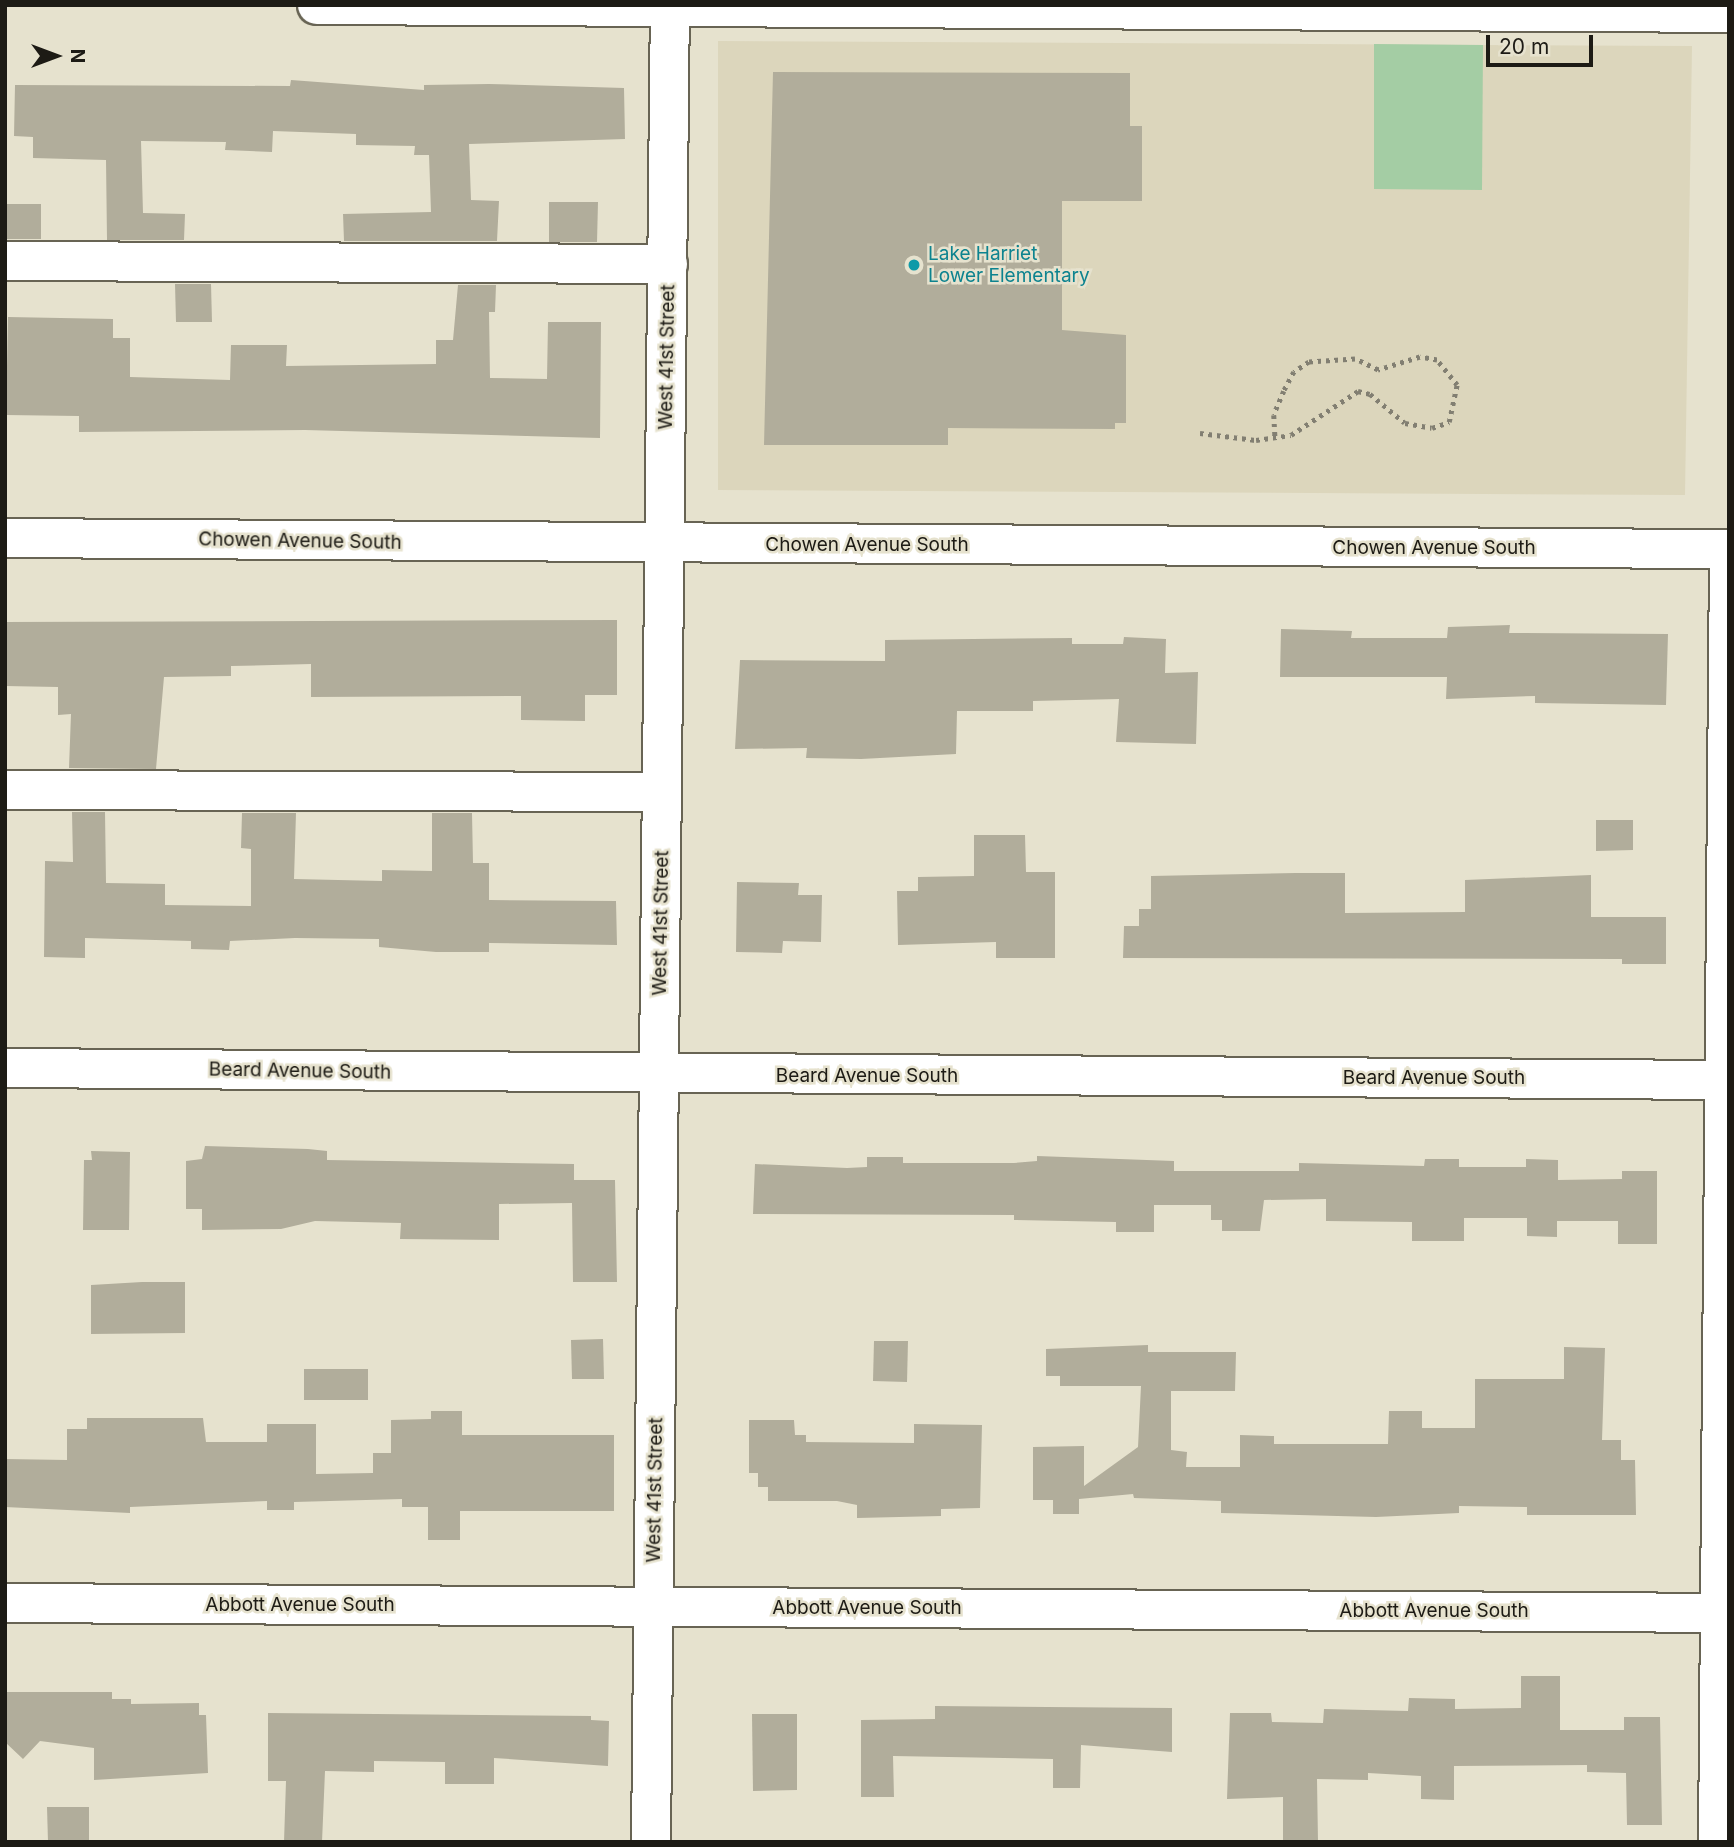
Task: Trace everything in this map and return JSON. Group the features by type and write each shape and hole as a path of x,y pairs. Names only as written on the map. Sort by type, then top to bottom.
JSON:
{"street":[{"path":"317,5 1729,12"},
{"name":"West 41st Street","path":"651,1842 670,7"},
{"path":"5,261 668,264"},
{"name":"Chowen Avenue South","path":"5,538 1729,551"},
{"path":"1717,1842 1724,1613 1729,551"},
{"path":"5,790 662,792"},
{"name":"Beard Avenue South","path":"5,1068 659,1075 1726,1080"},
{"name":"Abbott Avenue South","path":"5,1603 1724,1613"}],"path":[{"path":"1200,433 1275,437 1291,435 1357,391 1370,394 1405,423 1432,428 1449,422 1457,385 1437,360 1420,357 1378,370 1355,359 1309,362 1294,372 1284,391 1274,415 1275,437"}],"shaded area":[{"path":"718,41 1692,46 1685,495 718,490"}],"green space":[{"path":"1374,44 1483,45 1482,190 1374,189"}],"building":[{"name":"Lake Harriet Lower Elementary","path":"773,72 1130,73 1130,126 1142,126 1142,201 1062,201 1062,330 1126,335 1126,423 1115,423 1115,429 948,428 948,445 764,445"},
{"path":"291,80 424,90 424,85 489,84 624,88 625,139 469,144 471,200 499,201 497,241 344,241 343,214 431,212 429,155 414,155 415,146 356,145 356,134 273,131 272,152 225,150 226,142 141,141 143,213 185,214 184,240 107,240 106,160 33,158 33,137 14,136 15,85 290,86"},
{"path":"549,202 598,202 597,242 549,242"},
{"path":"5,204 41,204 41,239 5,239"},
{"path":"175,284 211,284 212,322 176,322"},
{"path":"458,285 496,285 495,312 489,312 490,378 547,379 548,322 601,322 600,438 305,430 79,432 79,416 6,415 8,317 113,319 113,338 130,338 130,377 230,380 231,345 287,345 286,366 436,364 436,340 453,340"},
{"path":"617,620 617,695 585,695 585,721 521,720 521,696 311,697 311,664 231,666 231,676 164,677 156,769 69,768 71,714 58,715 58,687 5,686 5,622"},
{"path":"1510,625 1509,633 1668,634 1666,705 1535,703 1535,696 1446,699 1447,677 1280,677 1281,629 1352,631 1351,638 1447,638 1448,627"},
{"path":"1124,637 1166,639 1165,673 1198,672 1196,744 1116,742 1119,699 1033,701 1033,711 957,711 956,754 861,759 806,758 807,748 735,749 740,660 885,661 885,640 1072,638 1072,644 1123,644"},
{"path":"72,812 105,812 106,883 165,884 165,905 251,906 251,849 241,848 242,813 296,813 294,879 382,881 382,870 432,871 432,813 472,813 473,863 489,863 489,900 616,901 617,945 489,943 489,952 436,952 379,947 379,939 295,938 230,941 229,950 191,949 191,941 85,938 85,958 44,957 45,861 73,862"},
{"path":"1596,820 1633,820 1633,850 1596,851"},
{"path":"974,835 1025,835 1026,872 1055,872 1055,958 996,958 996,942 898,945 897,891 918,891 918,877 974,876"},
{"path":"1345,873 1345,913 1465,912 1465,880 1591,875 1591,917 1666,917 1666,964 1622,964 1622,959 1123,958 1124,926 1139,926 1139,909 1151,909 1151,876"},
{"path":"737,882 799,883 798,895 822,895 821,942 783,941 782,953 736,952"},
{"path":"205,1146 327,1151 327,1160 574,1164 574,1180 615,1180 617,1282 573,1282 572,1203 499,1204 499,1240 400,1239 401,1223 315,1221 281,1229 202,1230 202,1209 186,1209 186,1161 202,1159"},
{"path":"91,1151 130,1152 129,1230 83,1230 84,1160 92,1160"},
{"path":"1037,1156 1174,1161 1174,1171 1299,1171 1299,1163 1424,1166 1425,1159 1459,1159 1459,1167 1526,1167 1526,1159 1558,1160 1558,1180 1622,1179 1622,1171 1657,1171 1657,1244 1618,1244 1618,1221 1557,1221 1557,1237 1527,1236 1527,1218 1464,1218 1464,1241 1412,1241 1412,1222 1326,1221 1326,1199 1264,1200 1260,1231 1222,1231 1222,1220 1211,1220 1211,1205 1154,1205 1154,1232 1116,1232 1116,1222 1014,1220 1014,1215 753,1214 755,1164 847,1168 867,1167 867,1157 903,1157 903,1163 1014,1163 1037,1161"},
{"path":"185,1282 185,1333 91,1334 91,1285"},
{"path":"603,1339 604,1379 572,1379 571,1340"},
{"path":"874,1341 908,1341 907,1382 873,1381"},
{"path":"1148,1345 1148,1352 1236,1352 1235,1391 1171,1391 1171,1450 1187,1452 1186,1467 1240,1467 1240,1435 1274,1436 1274,1444 1388,1444 1389,1411 1422,1411 1422,1428 1475,1428 1475,1379 1564,1379 1564,1347 1605,1348 1602,1440 1621,1440 1621,1460 1635,1460 1636,1515 1527,1515 1527,1507 1459,1506 1459,1513 1376,1517 1221,1513 1221,1501 1134,1498 1133,1494 1079,1499 1079,1514 1053,1514 1053,1500 1033,1500 1033,1447 1084,1446 1084,1486 1138,1447 1141,1386 1060,1386 1060,1376 1046,1376 1046,1349"},
{"path":"304,1369 368,1369 368,1400 304,1400"},
{"path":"431,1411 462,1411 462,1435 614,1435 614,1511 460,1511 460,1540 428,1540 428,1507 402,1507 402,1499 294,1502 294,1510 267,1510 267,1501 130,1507 130,1513 5,1507 5,1459 67,1460 67,1429 87,1429 87,1418 203,1418 206,1442 267,1442 267,1424 316,1424 316,1474 373,1473 373,1453 391,1453 391,1420 431,1419"},
{"path":"749,1420 794,1420 795,1435 806,1435 806,1442 914,1443 914,1424 982,1425 980,1508 941,1509 941,1516 857,1518 857,1505 837,1501 768,1501 768,1487 758,1487 758,1473 749,1473"},
{"path":"1521,1676 1560,1676 1560,1730 1624,1730 1624,1717 1660,1717 1662,1825 1627,1825 1626,1773 1587,1772 1587,1765 1454,1766 1454,1800 1421,1799 1421,1776 1368,1773 1368,1780 1317,1779 1318,1842 1283,1842 1283,1797 1227,1799 1230,1713 1271,1713 1272,1722 1323,1723 1324,1709 1408,1711 1409,1698 1455,1699 1455,1709 1521,1708"},
{"path":"5,1692 112,1692 112,1699 131,1699 131,1704 199,1703 199,1715 206,1715 208,1773 94,1780 94,1748 40,1741 23,1759 5,1742"},
{"path":"935,1706 1172,1708 1172,1752 1081,1745 1080,1788 1053,1788 1053,1759 893,1756 894,1797 861,1797 861,1720 935,1719"},
{"path":"268,1713 591,1716 591,1720 609,1721 608,1766 494,1758 494,1784 445,1784 445,1762 374,1761 374,1772 325,1771 322,1842 284,1842 286,1781 268,1781"},
{"path":"752,1714 797,1714 797,1790 753,1791"},
{"path":"47,1807 89,1807 89,1842 48,1842"}],"place":[{"name":"Lake Harriet Lower Elementary","path":"914,265"}]}
